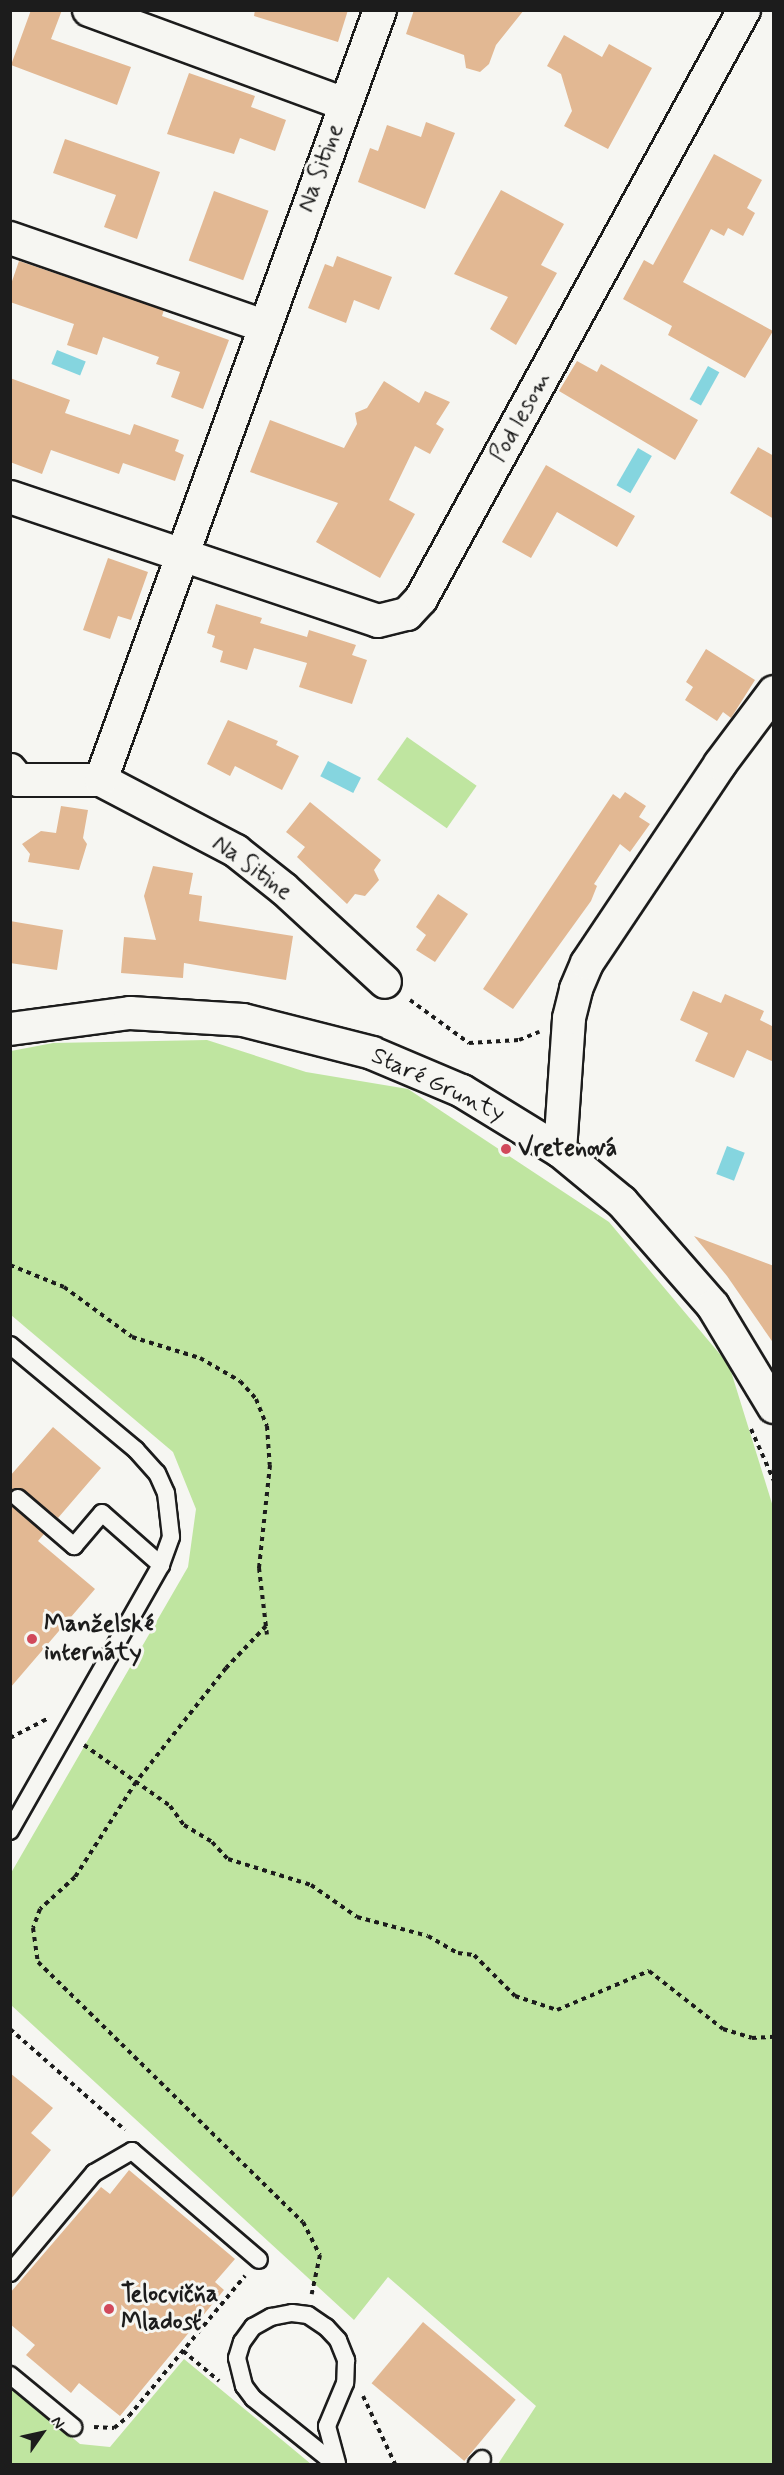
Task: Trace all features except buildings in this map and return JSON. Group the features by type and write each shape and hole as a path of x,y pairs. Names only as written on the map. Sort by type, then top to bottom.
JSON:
{"street":[{"path":"89,10 345,104"},
{"name":"Na Sitine","path":"101,780 380,10"},
{"name":"Pod lesom","path":"183,556 378,621 407,614 421,599 744,10"},
{"path":"10,238 264,326"},
{"path":"10,497 183,556"},
{"path":"560,1151 570,1018 576,989 587,963 706,783 774,692"},
{"name":"Na Sitine","path":"13,784 101,780 236,851 284,889 385,982"},
{"name":"Staré Grunty","path":"10,1029 130,1013 192,1014 284,1028 372,1053 426,1074 472,1096 560,1151 622,1202 680,1266 713,1306 762,1417"}],"lane":[{"path":"10,1345 136,1450 157,1473 170,1514 171,1537 161,1565 10,1831"},
{"path":"18,1498 74,1546 102,1513 161,1565"},
{"path":"10,2273 94,2173 132,2151 259,2260"},
{"path":"292,2313 308,2315 332,2334 346,2360 345,2383 327,2426 336,2464 253,2398 238,2373 242,2342 253,2327 271,2317 292,2313"},
{"path":"10,2375 73,2427"}],"path":[{"path":"385,982 469,1043 519,1040"},
{"path":"10,1265 64,1287 132,1337 200,1358 240,1381 256,1399 267,1426 270,1465 259,1568 267,1635"},
{"path":"762,1417 774,1481"},
{"path":"266,1626 226,1668 136,1782 75,1877 40,1909 33,1928 38,1962 303,2222 320,2255 308,2315"},
{"path":"66,1733 136,1782 228,1859 311,1885 357,1917 428,1936 458,1953 474,1955 515,1996 557,2010 649,1971 723,2029 752,2038 774,2037"},
{"path":"73,2427 114,2428 129,2416 259,2260"},
{"path":"346,2360 395,2464"}],"green space":[{"path":"407,737 477,786 447,828 377,780"},
{"path":"207,1040 306,1072 408,1089 609,1222 729,1365 774,1510 773,2464 498,2464 536,2406 388,2277 354,2320 11,2005 11,1873 188,1567 196,1509 173,1452 11,1315 11,1051 53,1043"},
{"path":"184,2359 311,2464 11,2464 10,2386 80,2444 110,2447"}],"water":[{"path":"57,350 86,362 80,376 51,364"},
{"path":"708,366 719,372 701,406 690,399"},
{"path":"638,448 652,456 630,493 616,485"},
{"path":"328,761 361,778 353,793 320,776"},
{"path":"727,1146 745,1153 734,1181 716,1174"}],"place":[{"name":"Vretenová","path":"506,1149"},
{"name":"Manželské internáty","path":"32,1639"},
{"name":"Telocvičňa Mladosť","path":"109,2309"}]}
